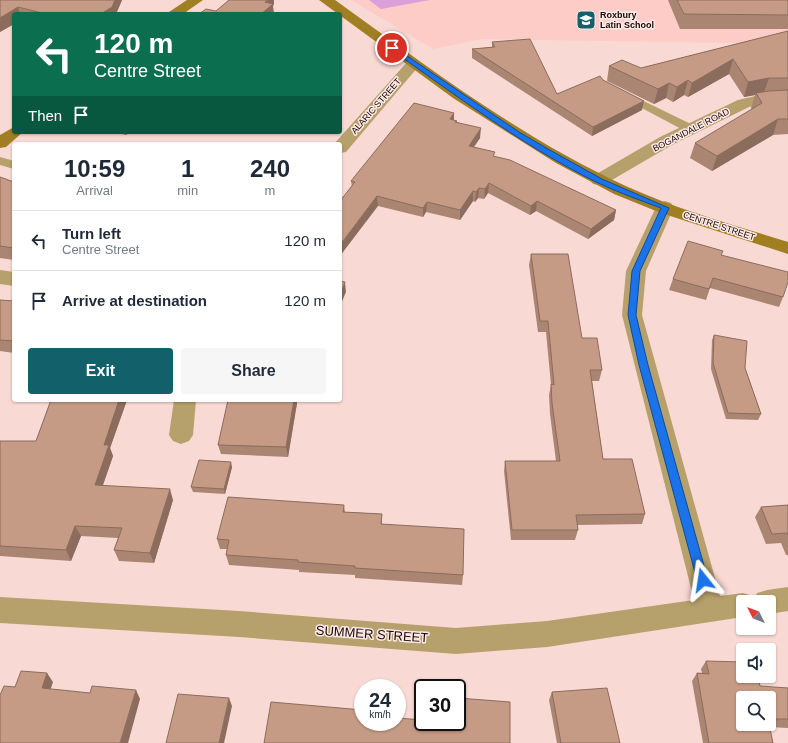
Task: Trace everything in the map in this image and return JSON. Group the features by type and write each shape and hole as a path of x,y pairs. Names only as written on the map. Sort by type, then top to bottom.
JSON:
{"main road":[{"path":"181,7 196,0"},
{"name":"CENTRE STREET","path":"326,0 413,64 516,134 599,180 665,208 788,248"},
{"path":"0,143 12,134"}],"street":[{"name":"ALARIC STREET","path":"342,146 413,64"},
{"name":"BOGANDALE ROAD","path":"599,180 691,129 744,103 764,99 788,99"},
{"path":"665,208 636,271 632,315 644,365 710,609"},
{"path":"0,277 12,279"},
{"path":"181,435 185,402"},
{"path":"776,601 788,599"},
{"name":"SUMMER STREET","path":"0,610 239,624 456,641 547,634 736,606"}],"lane":[{"path":"613,88 691,129"},
{"path":"0,161 12,164"}],"shaded area":[{"name":"Roxbury Latin School","path":"351,0 788,0 788,44 483,39 433,49"},
{"path":"369,0 430,0 381,9"}],"building":[{"path":"0,0 115,0 112,7 104,12 38,12 18,7 0,18"},
{"path":"229,0 268,0 265,2 273,4 263,12 202,12 206,9 216,11"},
{"path":"677,0 788,0 788,15 684,14"},
{"path":"788,31 788,78 769,78 748,82 733,59 692,83 688,80 677,87 669,83 658,89 609,66 622,60 641,68"},
{"path":"530,39 557,94 600,76 603,80 644,101 593,127 472,49 495,47 492,42"},
{"path":"788,90 788,119 778,119 717,156 695,143 762,103 756,93"},
{"path":"414,103 454,113 450,119 457,121 455,122 481,128 469,146 495,152 493,156 510,160 616,210 591,229 537,201 531,206 489,183 485,189 479,188 476,192 473,191 460,210 427,202 423,208 377,196 342,242 342,198 355,182 351,181"},
{"path":"0,177 12,181 12,248 0,246"},
{"path":"688,241 723,251 721,255 788,272 788,282 783,297 713,278 709,289 673,279"},
{"path":"531,254 568,254 582,338 597,338 602,370 590,370 603,459 632,459 645,514 576,515 578,530 512,530 505,461 560,461 552,403 551,384 554,385 548,321 540,321"},
{"path":"342,281 345,282 342,290"},
{"path":"0,300 12,301 12,341 0,340"},
{"path":"714,335 747,341 745,368 761,414 728,413 713,363"},
{"path":"50,402 118,402 104,445 109,445 95,485 170,489 150,553 114,550 122,528 75,526 66,550 0,546 0,441 36,441"},
{"path":"228,402 294,402 286,447 218,445"},
{"path":"199,460 231,462 224,489 191,487"},
{"path":"228,497 344,505 343,512 382,514 381,524 464,529 463,575 355,568 355,566 298,562 298,560 226,555 229,540 217,539"},
{"path":"788,505 788,535 787,533 772,534 761,507"},
{"path":"706,661 736,662 736,683 759,683 760,686 788,688 788,719 776,719 776,691 736,691 736,731 770,731 773,743 709,743 697,673 709,674"},
{"path":"21,671 47,673 42,688 90,693 92,686 136,690 120,743 0,743 0,695 4,686 15,687"},
{"path":"607,688 620,743 561,743 552,692"},
{"path":"178,694 229,698 219,743 166,743"},
{"path":"466,699 510,702 510,743 264,743 271,702 354,709 354,731 406,731 406,719 414,719 414,731 466,731"}],"place":[{"name":"Roxbury Latin School","path":"586,20"}],"route":[{"path":"392,48 414,65 516,134 545,151 599,180 665,208 636,271 632,315 644,365 703,580"}]}
